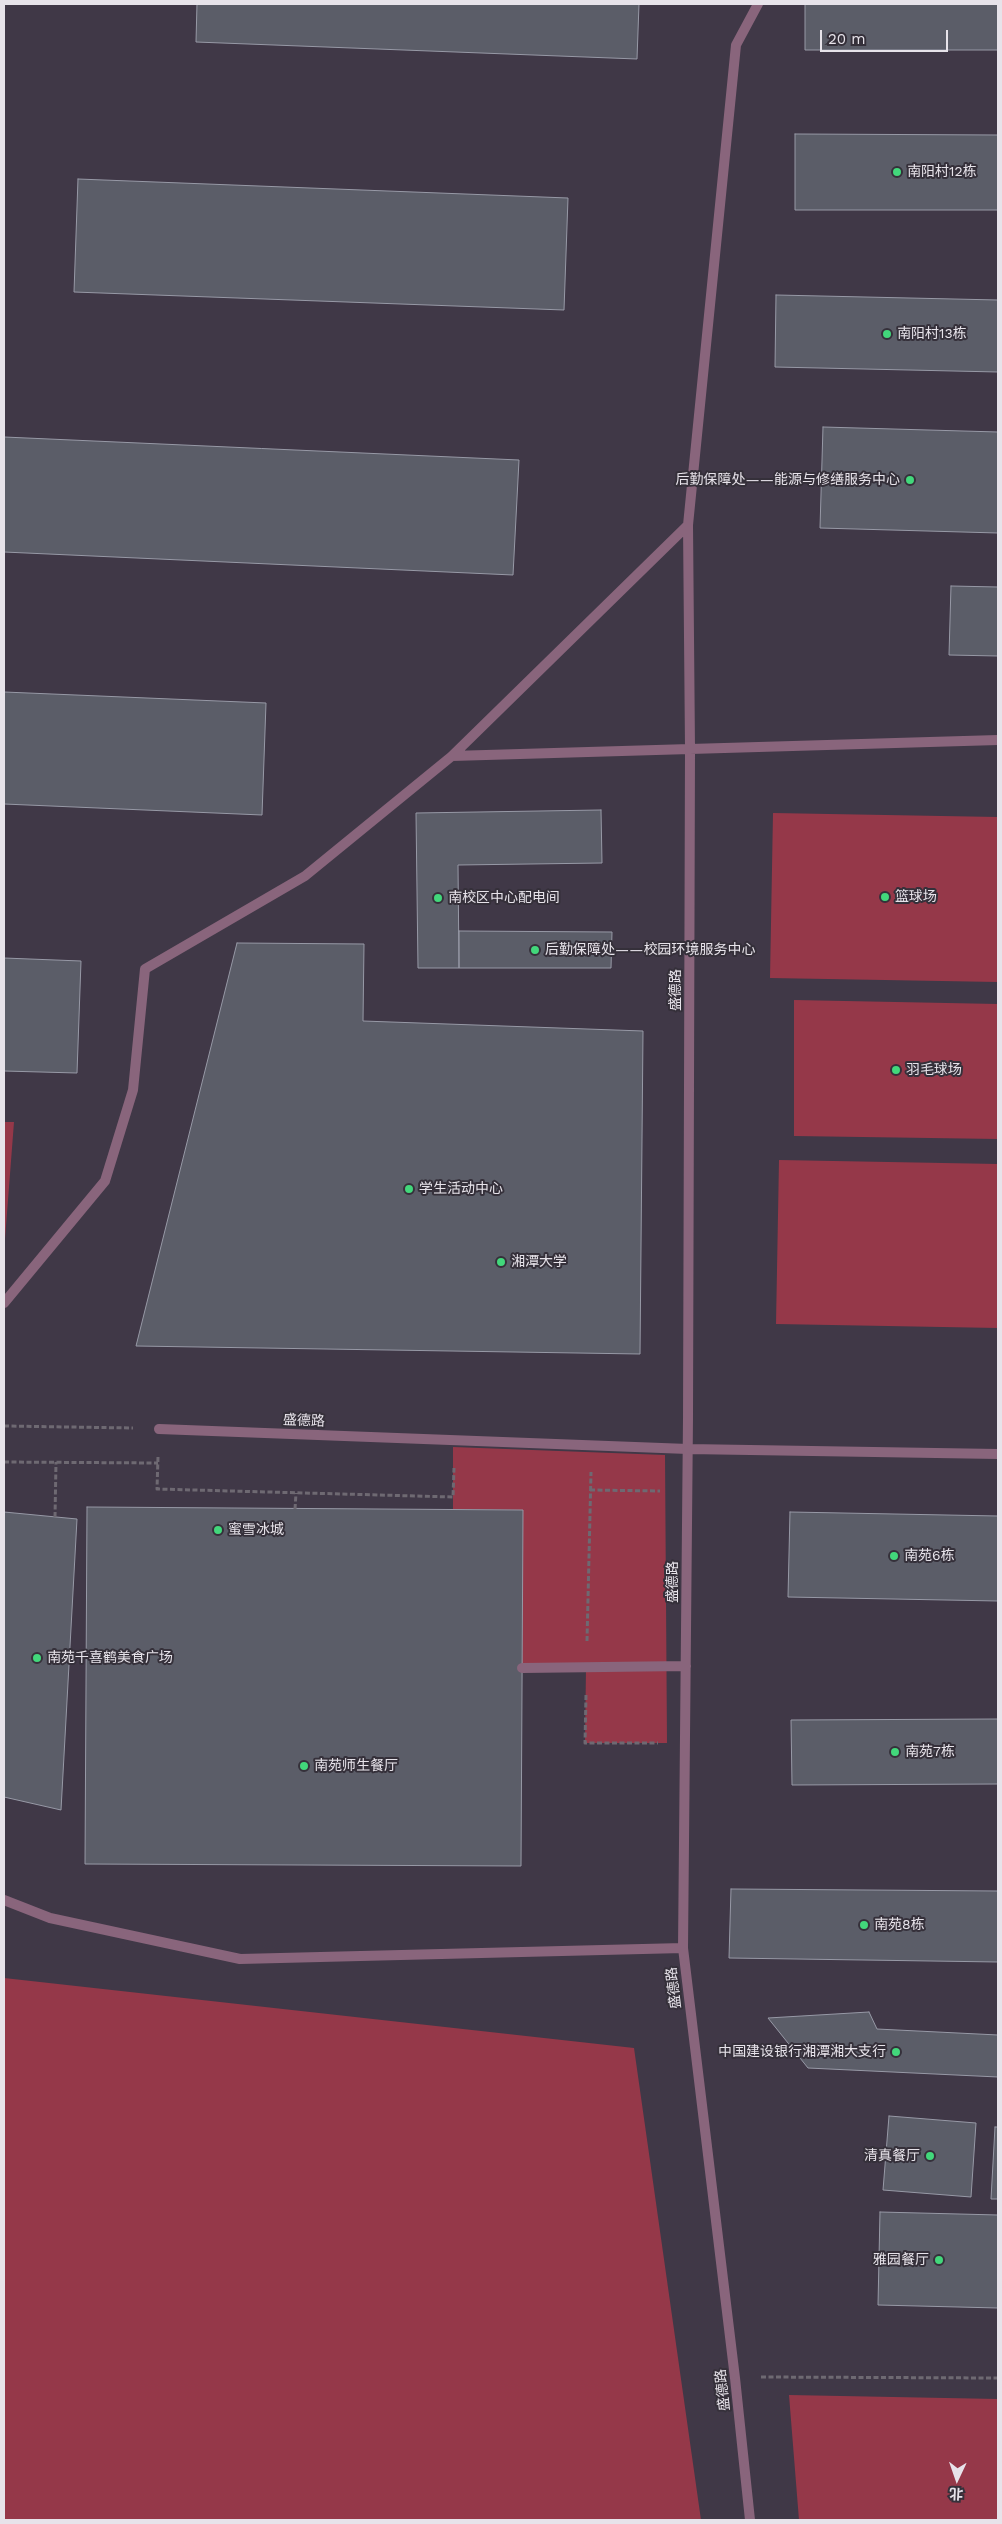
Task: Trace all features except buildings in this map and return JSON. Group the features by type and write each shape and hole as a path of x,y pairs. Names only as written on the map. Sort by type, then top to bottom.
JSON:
{"street":[{"name":"盛德路","path":"750,2520 736,2378 683,1948 688,1449 690,749 688,525 736,45 758,4"},
{"path":"4,1303 105,1181 133,1090 145,969 305,876 452,756 688,525"},
{"path":"452,756 998,740"},
{"name":"盛德路","path":"159,1429 688,1449 998,1454"},
{"path":"522,1668 686,1666"},
{"path":"4,1900 50,1918 240,1959 683,1948"}],"path":[{"path":"4,1426 159,1429 157,1489 453,1497 453,1468"},
{"path":"4,1462 158,1463"},
{"path":"55,1517 56,1462"},
{"path":"581,1471 591,1471 585,1743 666,1744"},
{"path":"590,1490 665,1491"},
{"path":"295,1509 296,1493"},
{"path":"736,2378 998,2378"}],"shaded area":[{"name":"湘潭大学","path":"4,4 998,4 998,2520 4,2520"},
{"name":"篮球场","path":"773,813 998,817 998,982 770,978"},
{"name":"羽毛球场","path":"794,1000 998,1004 998,1139 794,1136"},
{"path":"4,1122 14,1122 4,1252"},
{"path":"779,1160 998,1164 998,1328 776,1324"},
{"path":"453,1447 665,1455 667,1743 585,1743 586,1668 522,1668 523,1510 453,1509"},
{"path":"4,1978 634,2048 701,2520 4,2520"},
{"path":"789,2395 998,2399 998,2520 799,2520"}],"place":[{"name":"南阳村12栋","path":"897,172"},
{"name":"南阳村13栋","path":"887,334"},
{"name":"后勤保障处——能源与修缮服务中心","path":"910,480"},
{"name":"篮球场","path":"885,897"},
{"name":"南校区中心配电间","path":"438,898"},
{"name":"后勤保障处——校园环境服务中心","path":"535,950"},
{"name":"羽毛球场","path":"896,1070"},
{"name":"学生活动中心","path":"409,1189"},
{"name":"湘潭大学","path":"501,1262"},
{"name":"蜜雪冰城","path":"218,1530"},
{"name":"南苑6栋","path":"894,1556"},
{"name":"南苑千喜鹤美食广场","path":"37,1658"},
{"name":"南苑7栋","path":"895,1752"},
{"name":"南苑师生餐厅","path":"304,1766"},
{"name":"南苑8栋","path":"864,1925"},
{"name":"中国建设银行湘潭湘大支行","path":"896,2052"},
{"name":"清真餐厅","path":"930,2156"},
{"name":"雅园餐厅","path":"939,2260"}]}
